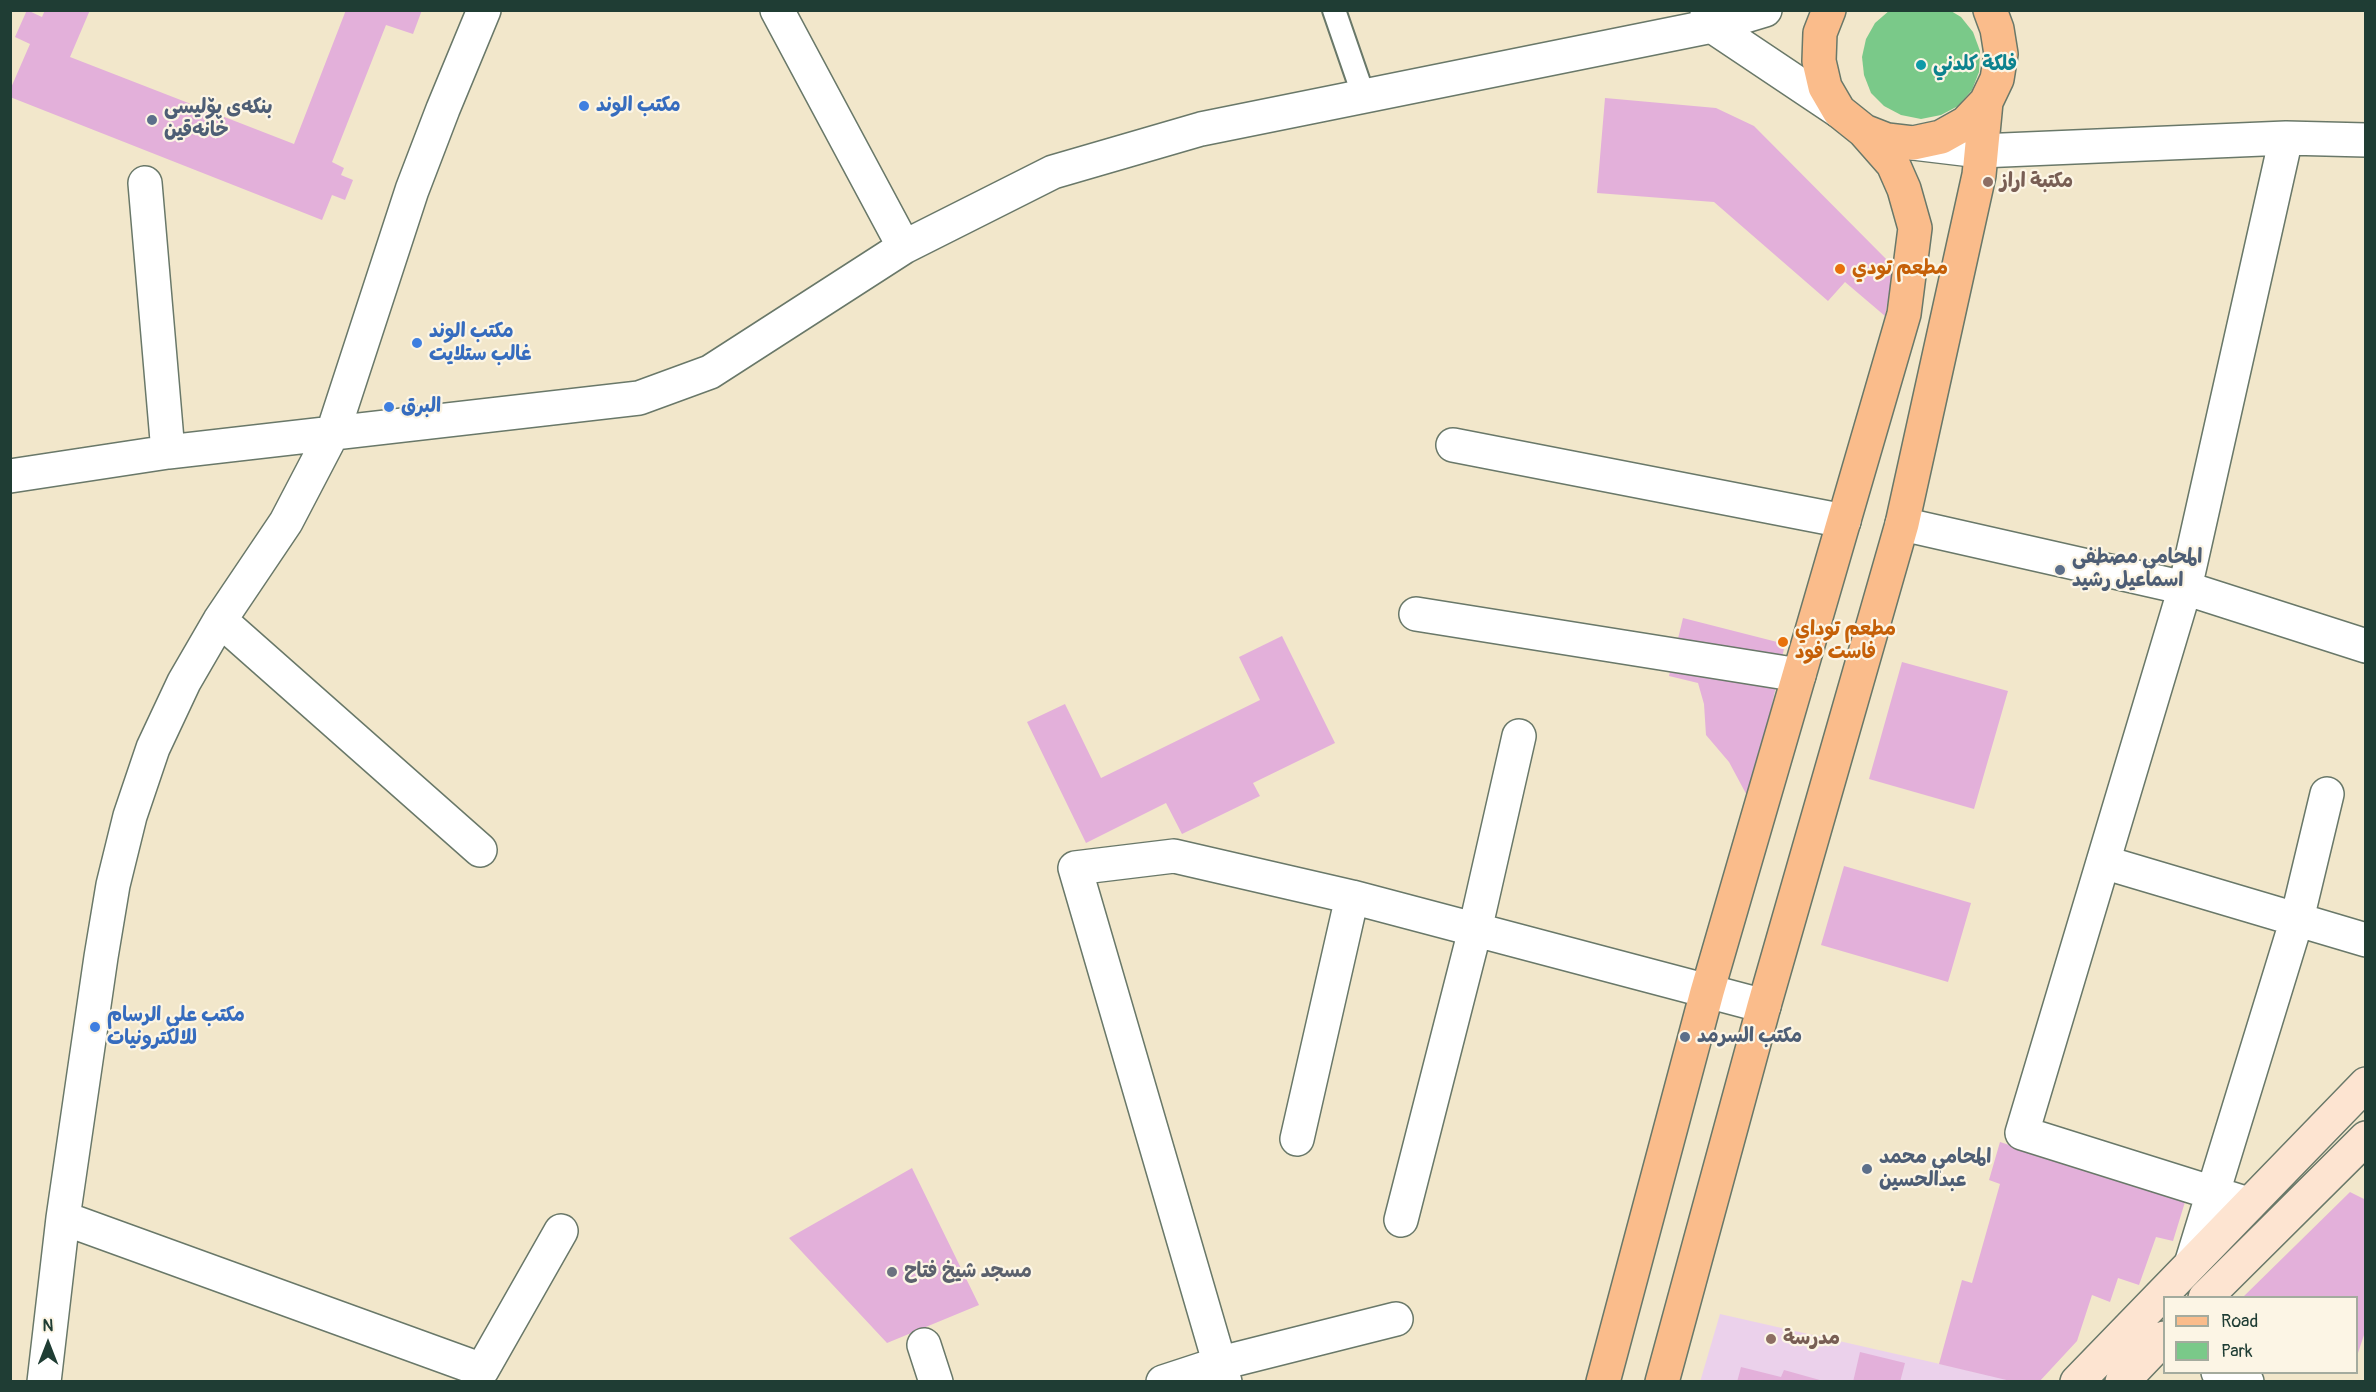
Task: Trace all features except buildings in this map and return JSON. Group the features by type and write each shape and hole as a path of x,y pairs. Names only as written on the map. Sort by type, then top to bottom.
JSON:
{"main road":[{"path":"1603,1382 1707,992 1904,314 1916,228 1904,189 1893,164 1864,131 1839,111 1825,87 1819,61 1820,33 1829,10"},
{"path":"1864,131 1887,140 1913,143 1941,137 1966,123 1986,102 1997,79 2001,54 1996,17"},
{"path":"1662,1382 1764,1006 1902,524 1978,175 1986,102"},
{"path":"2077,1382 2366,1084"},
{"path":"2207,1296 2366,1138"},
{"path":"2122,1382 2160,1348"}],"street":[{"path":"44,1382 63,1218 102,947 113,885 130,816 153,748 184,682 220,620 286,522 333,432 412,190 484,10"},
{"path":"777,10 904,247"},
{"path":"10,476 168,452 639,398 710,372 904,247 1053,172 1201,129 1364,97 1709,18 1765,10"},
{"path":"1709,18 1839,111"},
{"path":"1913,143 1980,151 2286,138 2366,140"},
{"path":"2248,1204 2022,1133 2185,588 2286,138"},
{"path":"145,183 168,452"},
{"path":"1453,446 1844,521"},
{"path":"1902,524 2185,588 2366,646"},
{"path":"1416,614 1799,675"},
{"path":"220,620 480,849"},
{"path":"1401,1220 1475,930 1519,736"},
{"path":"2192,1261 2297,919 2327,794"},
{"path":"1223,1372 1075,868 1174,856 1352,897 1764,1006"},
{"path":"2103,862 2366,940"},
{"path":"1297,1139 1352,897"},
{"path":"63,1218 482,1370 561,1231"},
{"path":"1163,1382 1223,1372 1396,1319"},
{"path":"924,1345 936,1382"},
{"path":"2224,1374 2247,1382"}],"lane":[{"path":"1334,10 1364,97"}],"shaded area":[{"name":"مدرسة","path":"1720,1314 2015,1381 1700,1382"}],"green space":[{"path":"1890,10 1951,11 1961,17 1973,32 1980,51 1979,72 1972,90 1958,106 1941,115 1921,119 1901,115 1884,106 1871,93 1864,75 1862,57 1866,39 1875,23"}],"place":[{"name":"فلكة كلدني","path":"1921,65"},
{"name":"مكتب الوند","path":"584,106"},
{"name":"بنکەی پۆلیسی خانەقین","path":"152,120"},
{"name":"مكتبة اراز","path":"1988,182"},
{"name":"مطعم تودي","path":"1840,269"},
{"name":"مكتب الوند غالب ستلايت","path":"417,343"},
{"name":"البرق","path":"389,407"},
{"name":"المحامي مصطفى اسماعيل رشيد","path":"2060,570"},
{"name":"مطعم توداي فاست فود","path":"1783,642"},
{"name":"مكتب علي الرسام للالكترونيات","path":"95,1027"},
{"name":"مكتب السرمد","path":"1685,1037"},
{"name":"المحامي محمد عبدالحسين","path":"1867,1169"},
{"name":"مسجد شيخ فتاح","path":"892,1272"},
{"name":"مدرسة","path":"1771,1339"}]}
